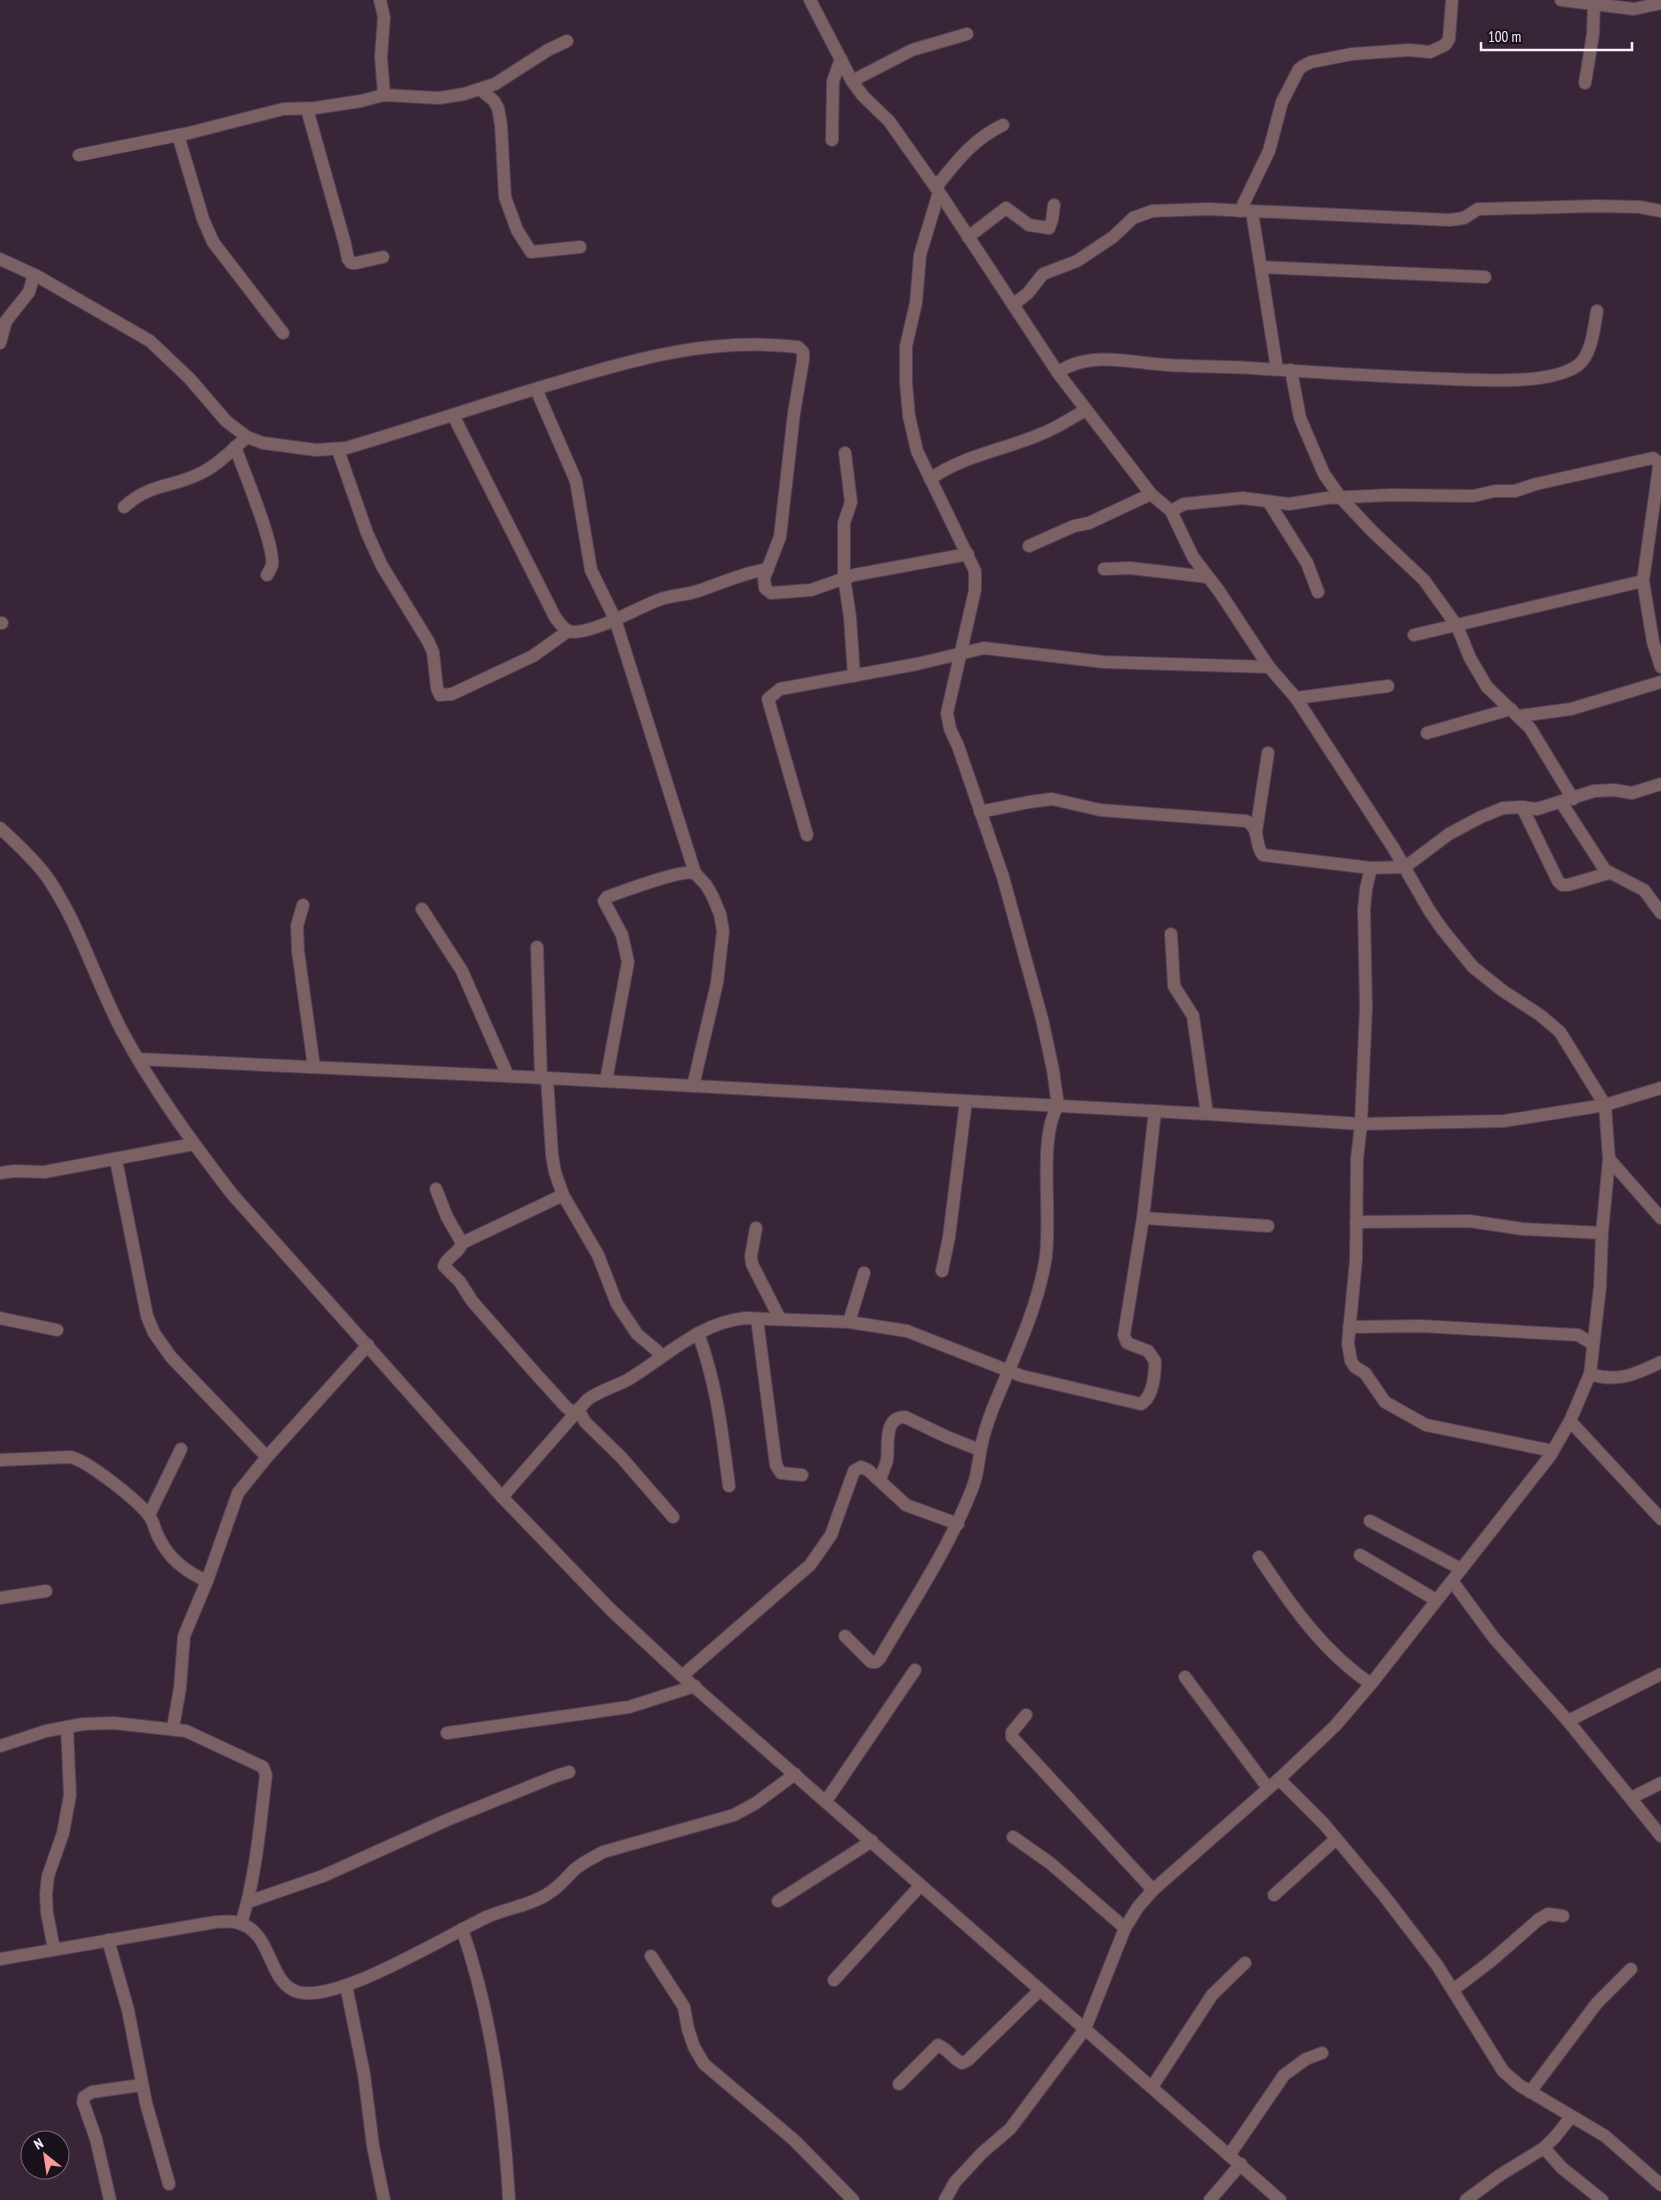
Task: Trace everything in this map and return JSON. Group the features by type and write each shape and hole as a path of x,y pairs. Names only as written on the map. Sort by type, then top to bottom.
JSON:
{"street":[{"path":"380,0 384,17 381,57 384,95"},
{"path":"810,0 852,81 863,96 889,120 937,189 1058,373 1151,494 1172,511 1193,557 1208,576 1269,667 1296,698 1405,867 1429,910 1459,952 1485,978 1555,1027 1564,1038 1605,1105 1609,1159 1602,1232 1600,1287 1590,1374 1570,1421 1553,1451 1371,1684 1335,1726 1279,1779 1153,1890 1138,1907 1125,1928 1085,2029 1010,2129 983,2152 955,2182 945,2200"},
{"path":"1277,369 1261,267 1246,211 1269,151 1282,102 1299,69 1312,62 1352,54 1409,50 1430,52 1438,49 1449,39 1452,0"},
{"path":"1561,0 1634,9 1661,3"},
{"path":"1585,83 1593,34 1594,3"},
{"path":"852,81 912,50 967,34"},
{"path":"79,155 178,135 283,109 307,109 351,103 384,95 439,98 481,90 508,77 548,50 567,41"},
{"path":"832,140 833,81 841,59"},
{"path":"481,90 494,101 498,108 501,125 505,197 517,230 527,248 531,252 580,247"},
{"path":"307,109 348,259 351,263 356,263 383,257"},
{"path":"845,1636 871,1662 876,1662 958,1524 978,1471 980,1450 992,1409 1010,1370 1037,1292 1045,1262 1048,1238 1048,1134 1052,1115 1058,1106 1053,1070 1042,1019 1003,877 958,746 950,729 947,713 975,590 975,571 917,451 909,416 906,383 906,346 916,303 920,255 937,189 961,156 984,134 1003,125"},
{"path":"178,135 203,219 213,242 283,333"},
{"path":"968,237 1006,208 1029,225 1049,228 1054,205"},
{"path":"1013,305 1028,293 1043,274 1077,261 1095,250 1133,218 1152,211 1208,209 1450,220 1464,218 1478,209 1597,206 1640,207 1661,210"},
{"path":"0,259 34,274 150,341 184,372 226,421 246,437 263,444 316,450 338,450 636,359 700,346 749,344 798,347 804,355 794,413 780,537 764,585 767,591 772,593 811,590 844,577 968,554"},
{"path":"1261,267 1485,277"},
{"path":"0,343 6,321 29,292 34,274"},
{"path":"1058,373 1076,362 1114,359 1165,365 1277,369 1387,377 1507,381 1556,374 1576,366 1582,361 1591,343 1597,311"},
{"path":"1291,370 1300,418 1324,474 1341,498 1372,531 1424,580 1457,626 1470,658 1487,688 1530,728 1567,800 1609,873 1636,884 1644,890 1661,913"},
{"path":"536,389 576,481 591,570 615,619 695,873 706,885 720,914 723,931 717,984 693,1086"},
{"path":"930,479 946,468 964,460 1042,434 1086,410"},
{"path":"453,415 555,617 568,631"},
{"path":"124,507 134,497 146,490 201,474 246,437"},
{"path":"235,447 261,519 269,548 272,563 267,575"},
{"path":"338,450 382,566 433,652 440,695 452,694 534,656 568,631 582,630 615,619 662,599 697,591 742,575 768,570"},
{"path":"845,454 851,502 844,523 844,577 850,617 854,676"},
{"path":"1172,511 1184,504 1244,498 1288,504 1391,495 1473,496 1495,490 1514,491 1536,484 1653,458 1659,463 1656,517 1642,582 1653,642 1661,667"},
{"path":"1029,546 1074,526 1089,524 1151,494"},
{"path":"1268,501 1307,563 1318,592"},
{"path":"1104,569 1130,568 1208,576"},
{"path":"1414,635 1642,582"},
{"path":"966,632 984,648"},
{"path":"807,835 768,699 780,689 854,676 984,648 1104,662 1269,667"},
{"path":"1427,733 1515,712 1571,709 1661,682"},
{"path":"1296,698 1388,686"},
{"path":"1268,753 1256,832 1259,849 1263,855 1371,868 1405,867 1449,834 1503,808 1522,807 1537,809 1594,791 1614,790 1632,793 1661,784"},
{"path":"980,812 1052,799 1100,810 1246,822 1251,824 1256,832"},
{"path":"1522,807 1558,881 1562,885 1609,873"},
{"path":"3,835 46,876 62,900 77,929 104,997 138,1059 194,1144 232,1194 502,1497 611,1610 682,1676 872,1841 920,1886 1230,2154 1280,2200"},
{"path":"1371,868 1364,910 1366,1007 1358,1158 1356,1260 1348,1343 1351,1361 1355,1367 1365,1373 1385,1402 1403,1410 1411,1418 1426,1425 1553,1451"},
{"path":"606,1081 628,962 622,935 604,900 606,897 677,874 695,873"},
{"path":"303,905 297,926 298,951 314,1067"},
{"path":"422,909 462,971 508,1076"},
{"path":"1171,934 1174,986 1193,1016 1207,1114"},
{"path":"537,947 544,1078 555,1172 563,1195 598,1255 613,1297 637,1334 662,1355"},
{"path":"138,1059 606,1081 1361,1124 1504,1121 1605,1105 1661,1088"},
{"path":"942,1271 966,1101"},
{"path":"502,1497 574,1413 596,1393 629,1379 662,1355 698,1333 718,1323 732,1320 850,1322 907,1331 1022,1376 1133,1404 1141,1404 1146,1401 1149,1395 1155,1361 1148,1351 1127,1343 1124,1335 1142,1218 1155,1111"},
{"path":"0,1173 14,1170 44,1172 194,1144"},
{"path":"1609,1159 1661,1218"},
{"path":"116,1160 146,1309 154,1333 172,1357 267,1457"},
{"path":"436,1189 447,1217 462,1243"},
{"path":"563,1195 462,1243 458,1252 445,1262 444,1266 460,1282 472,1301 561,1402 585,1422 620,1457 673,1518"},
{"path":"1142,1218 1268,1226"},
{"path":"1356,1222 1469,1221 1523,1230 1602,1232"},
{"path":"756,1228 751,1256 752,1264 780,1320"},
{"path":"850,1322 864,1274"},
{"path":"0,1318 57,1330"},
{"path":"757,1319 776,1465 781,1473 802,1475"},
{"path":"1349,1327 1421,1326 1578,1335 1593,1344"},
{"path":"1578,1335 1596,1326"},
{"path":"698,1333 710,1366 718,1403 729,1486"},
{"path":"174,1728 180,1688 184,1636 207,1581 238,1494 267,1457 368,1345"},
{"path":"1590,1374 1604,1378 1615,1378 1630,1375 1661,1362"},
{"path":"880,1480 887,1459 888,1432 895,1420 900,1417 905,1417 948,1438 980,1450"},
{"path":"1570,1421 1661,1519"},
{"path":"149,1515 181,1448"},
{"path":"0,1460 70,1457 79,1458 91,1465 149,1515 162,1544 173,1559 183,1568 207,1581"},
{"path":"682,1676 810,1565 830,1535 854,1470 861,1467 868,1470 906,1504 958,1524"},
{"path":"1370,1521 1461,1569"},
{"path":"1360,1555 1436,1600"},
{"path":"1258,1557 1293,1609 1341,1662 1371,1684"},
{"path":"1452,1581 1494,1638 1568,1721 1661,1836"},
{"path":"0,1598 46,1591"},
{"path":"826,1801 915,1670"},
{"path":"1568,1721 1661,1674"},
{"path":"1185,1677 1268,1788"},
{"path":"447,1733 630,1707 695,1686"},
{"path":"1026,1715 1012,1732 1012,1737 1153,1890"},
{"path":"0,1746 46,1731 83,1724 114,1723 174,1728 195,1735 231,1754 263,1767 266,1770 260,1828 248,1902 241,1924"},
{"path":"54,1949 47,1913 46,1894 48,1876 63,1833 70,1795 67,1728"},
{"path":"248,1902 323,1876 447,1820 569,1772"},
{"path":"0,1959 223,1921 241,1924 254,1932 263,1941 280,1978 286,1986 308,1994 325,1992 362,1980 462,1929 512,1907 548,1894 586,1861 603,1852 734,1815 756,1803 795,1774"},
{"path":"1279,1779 1324,1824 1385,1897 1437,1965 1503,2071 1514,2082 1605,2136 1661,2185"},
{"path":"1630,1798 1661,1783"},
{"path":"1013,1837 1050,1863 1125,1928"},
{"path":"1274,1895 1336,1839"},
{"path":"778,1901 872,1841"},
{"path":"834,1980 920,1886"},
{"path":"1453,1990 1491,1961 1538,1920 1548,1914 1563,1916"},
{"path":"462,1929 477,1977 489,2033 507,2156 509,2200"},
{"path":"108,1940 128,2010 141,2084 169,2184"},
{"path":"651,1956 684,2007 694,2047 704,2064 794,2140 853,2200"},
{"path":"1152,2087 1212,1995 1244,1964"},
{"path":"1530,2092 1596,2003 1631,1969"},
{"path":"346,1985 364,2074 373,2146 384,2200"},
{"path":"899,2084 938,2045 944,2047 962,2063 968,2060 1040,1990"},
{"path":"1230,2154 1284,2075 1306,2058 1322,2053"},
{"path":"110,2200 96,2139 83,2102 84,2097 92,2092 141,2084"},
{"path":"1466,2200 1500,2175 1544,2148 1571,2117"},
{"path":"1544,2148 1562,2168 1602,2200"},
{"path":"1210,2200 1241,2164"}]}
